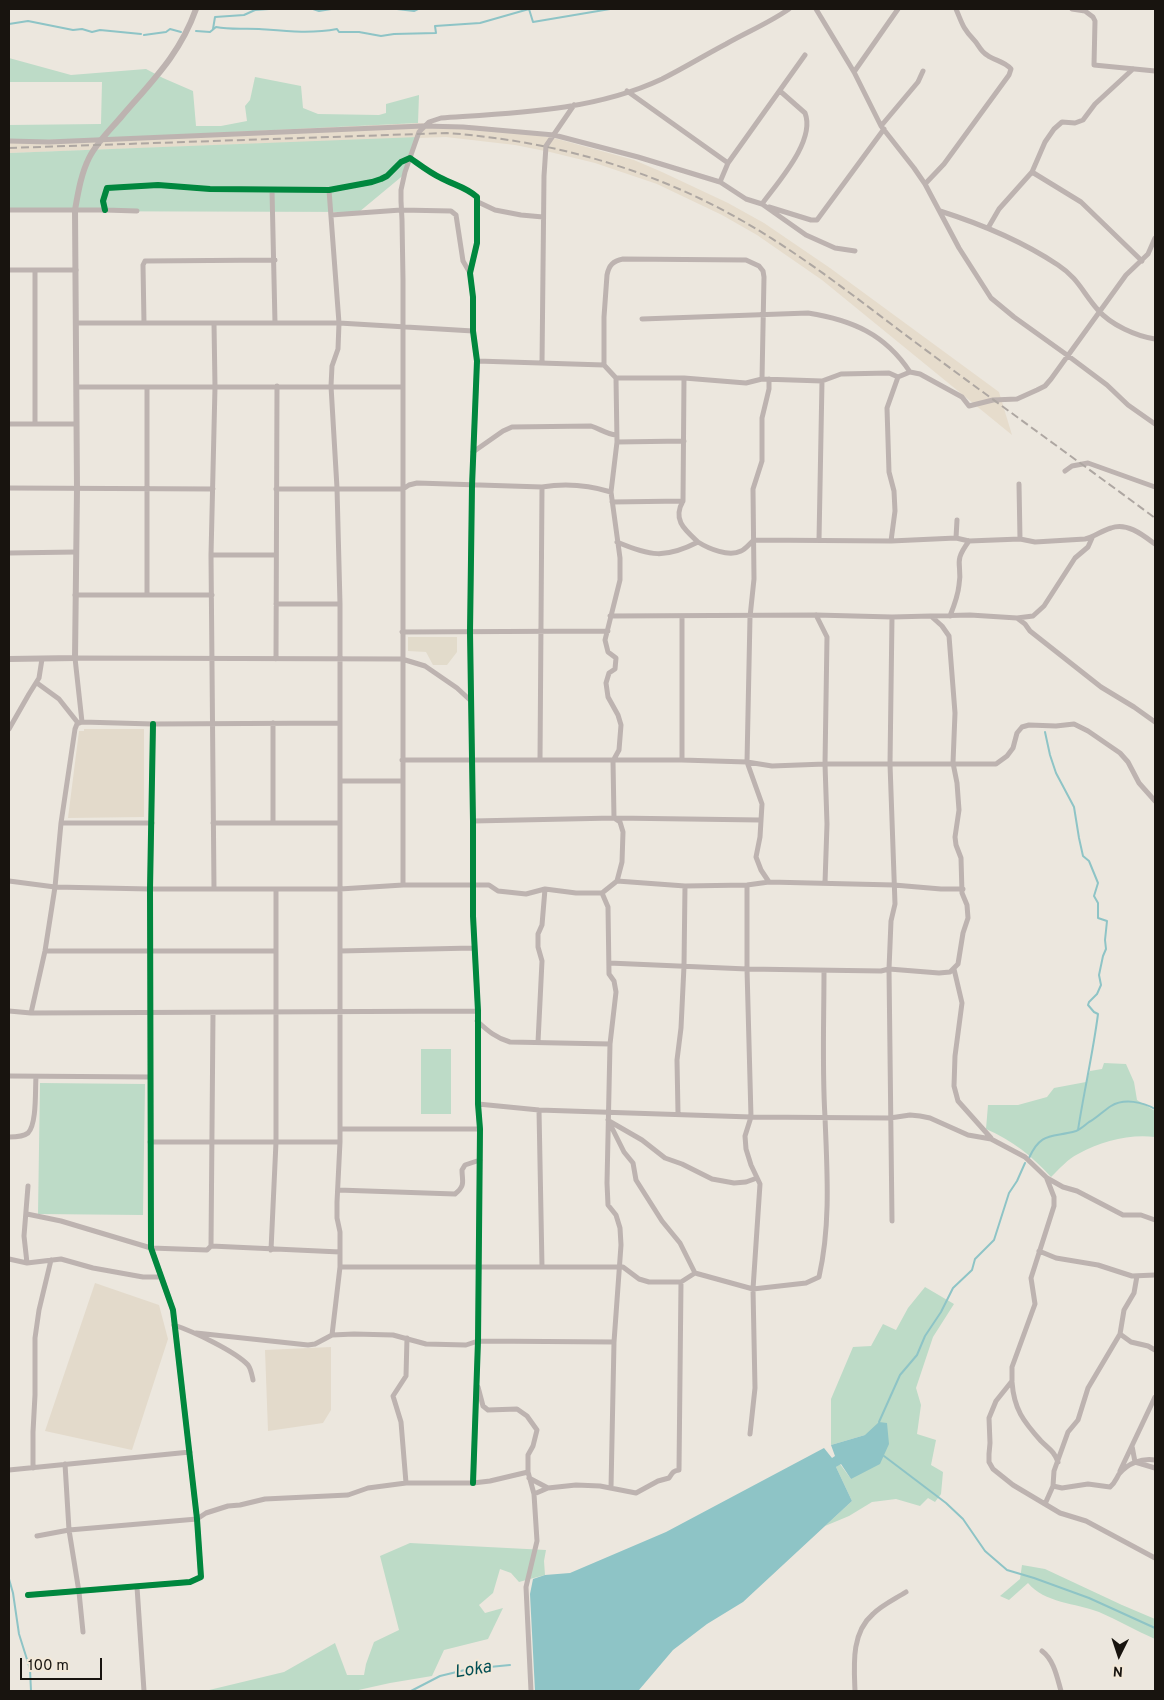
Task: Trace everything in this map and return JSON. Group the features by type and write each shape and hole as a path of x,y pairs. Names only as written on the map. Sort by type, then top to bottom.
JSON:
{"street":[{"path":"31,1013 45,951 55,887 61,823 75,729 80,722 75,658 77,387 75,210 83,172 89,157 101,140 167,66 189,29 196,9"},
{"path":"403,885 403,328 401,190 419,132 429,122 441,118 541,110 574,105 627,91 661,79 772,21 789,9"},
{"path":"816,9 854,72 883,128 925,184 959,248 991,298 1107,385 1128,405 1155,424"},
{"path":"854,72 898,9"},
{"path":"925,184 944,164 1009,75 1011,69 1006,64 984,54 974,40 968,37 956,9"},
{"path":"1072,9 1084,11 1093,17 1095,21 1094,65 1155,71"},
{"path":"720,182 728,163 805,55"},
{"path":"988,228 999,209 1032,172 1045,142 1058,125 1062,122 1075,123 1083,120 1095,104 1133,69"},
{"path":"9,141 101,140 423,126 464,127 554,135 720,182 746,199 817,220 918,82 924,71"},
{"path":"627,91 728,163"},
{"path":"764,205 796,156 806,135 807,118 805,113 780,91"},
{"path":"542,363 543,217 546,146 574,105"},
{"path":"105,210 104,201 107,188 158,184 210,189 329,190 381,179 387,176 401,162 410,158"},
{"path":"410,158 442,179 465,188 475,195 478,202 477,242 470,273 473,296 473,331 477,361 472,452 470,700 473,821 473,948 478,1011 478,1104 480,1129 478,1341 473,1483"},
{"path":"1032,172 1081,202 1142,261"},
{"path":"272,190 275,323"},
{"path":"329,190 339,323 338,349 332,366 331,386 338,488 340,604 340,1142 337,1218 340,1232 340,1266 332,1335"},
{"path":"478,202 495,210 543,217"},
{"path":"764,205 806,235 821,243 835,248 855,251"},
{"path":"9,210 137,211"},
{"path":"331,215 401,210 451,211 455,213 463,261 470,273"},
{"path":"940,211 988,228 1017,241 1058,264 1071,275 1099,312 1109,320 1127,330 1155,338"},
{"path":"616,378 684,378 746,383 762,379 822,381 841,374 889,373 898,376 910,372 920,374 962,397 970,406 993,400 1017,399 1045,386 1051,380 1067,355 1130,270 1148,254 1155,238"},
{"path":"614,818 614,761 619,750 621,725 618,715 608,698 607,678 609,673 615,669 616,658 608,652 605,640 620,580 620,558 611,492 617,442 616,378 604,365 604,317 607,275 612,263 623,259 735,259 754,262 762,271 764,277 762,379"},
{"path":"144,323 143,265 146,261 275,260"},
{"path":"9,270 76,270"},
{"path":"35,270 35,424"},
{"path":"642,319 808,313 832,317 844,320 877,337 898,354 910,372"},
{"path":"76,323 339,323 473,331"},
{"path":"214,323 215,387 212,555 214,889"},
{"path":"477,361 604,365"},
{"path":"891,541 895,511 894,491 889,472 887,408 898,376"},
{"path":"684,378 683,502 679,508 678,518 685,530 709,549 728,552 741,551 754,540 891,541 956,538 969,541 1020,539 1035,542 1092,538 1112,527 1126,527 1140,533 1155,544"},
{"path":"769,379 769,388 762,418 762,461 753,489 754,579 750,617 747,762 762,804 760,837 756,856 761,870 769,882"},
{"path":"819,540 822,381"},
{"path":"147,386 147,595"},
{"path":"276,659 277,386"},
{"path":"77,387 402,387"},
{"path":"9,424 76,424"},
{"path":"472,452 502,431 512,427 591,426 602,429 608,434 616,435"},
{"path":"617,442 684,441"},
{"path":"1065,471 1072,466 1088,463 1155,487"},
{"path":"276,488 403,488 418,483 542,487 580,485 611,492"},
{"path":"1020,484 1020,539"},
{"path":"540,760 542,487"},
{"path":"9,488 213,489"},
{"path":"612,502 683,502"},
{"path":"956,538 957,520"},
{"path":"610,616 750,617 816,615 932,617 970,615 1016,618 1033,616 1044,606 1075,558 1088,547 1092,538"},
{"path":"950,616 960,584 958,564 960,553 969,541"},
{"path":"617,542 641,552 665,554 685,549 698,542"},
{"path":"9,552 76,552"},
{"path":"212,555 276,555"},
{"path":"75,595 212,595"},
{"path":"276,604 340,604"},
{"path":"816,615 827,637 825,764 828,824 825,883"},
{"path":"682,616 682,760"},
{"path":"892,617 890,764 896,904 891,921 889,969 892,1221"},
{"path":"609,963 824,971 882,971 889,969 950,972 954,969 958,964 963,933 968,918 967,905 962,893 961,858 955,838 959,810 953,763 955,713 950,636 932,617"},
{"path":"1016,618 1026,624 1030,631 1101,687 1155,722"},
{"path":"402,632 608,631"},
{"path":"9,659 402,659 425,666 457,688 470,700"},
{"path":"9,730 37,683 41,672 42,659"},
{"path":"37,683 59,699 80,722 153,724 340,723"},
{"path":"273,723 273,823"},
{"path":"28,1595 190,1582 202,1577 190,1452 173,1310 151,1248 150,889 153,724"},
{"path":"402,760 682,760 747,762 772,766 825,764 996,764 1007,756 1013,748 1017,733 1022,727 1028,725 1056,726 1074,724 1088,731 1124,757 1140,783 1155,802"},
{"path":"340,781 402,781"},
{"path":"473,821 614,818 760,820"},
{"path":"9,881 55,887 150,889 340,889 403,885 489,885 498,890 526,894 545,889 576,893 602,893 617,881 622,862 623,832 620,822 614,818"},
{"path":"61,823 152,823"},
{"path":"213,823 340,823"},
{"path":"617,881 685,886 747,885 769,882 894,885 941,890 963,889"},
{"path":"747,885 751,1117 745,1136 746,1149 760,1184 753,1289 755,1388 750,1434"},
{"path":"678,1113 678,1060 684,966 685,886"},
{"path":"271,1250 276,1142 276,889"},
{"path":"538,1042 542,961 538,947 538,934 542,924 545,889"},
{"path":"602,893 608,907 609,974 614,981 616,992 610,1044 608,1205 616,1214 620,1228 621,1245 614,1342 611,1488"},
{"path":"340,951 473,948"},
{"path":"45,951 276,951"},
{"path":"954,969 962,1003 955,1056 954,1086 958,1101 991,1139"},
{"path":"608,1120 624,1152 633,1163 636,1180 662,1221 680,1243 695,1273 753,1289 806,1283 820,1277 828,1189 825,1116 824,971"},
{"path":"9,1011 31,1013 340,1013 478,1011"},
{"path":"27,1214 61,1221 151,1248 207,1250 211,1246 213,1013"},
{"path":"477,1021 489,1032 500,1039 510,1042 610,1044"},
{"path":"9,1076 150,1077"},
{"path":"9,1137 22,1136 28,1132 33,1124 36,1077"},
{"path":"478,1104 539,1110 678,1113 751,1117 825,1116 890,1118 910,1115 925,1117 968,1135 991,1139 1024,1157 1047,1178 1123,1215 1141,1215 1155,1220"},
{"path":"539,1110 542,1267"},
{"path":"608,1120 642,1140 665,1158 712,1179 734,1183 746,1182 757,1178"},
{"path":"340,1129 480,1129"},
{"path":"150,1142 340,1142"},
{"path":"338,1190 455,1194 460,1190 464,1181 462,1170 465,1165 480,1160"},
{"path":"1047,1178 1054,1197 1054,1206 1031,1278 1035,1304 1012,1367 1012,1381 1013,1398 1022,1417 1046,1446 1054,1452 1058,1462"},
{"path":"27,1263 24,1236 28,1186"},
{"path":"211,1246 340,1252"},
{"path":"1039,1251 1056,1258 1098,1265 1122,1274 1136,1276 1155,1275"},
{"path":"9,1259 27,1263 66,1260 93,1268 143,1277 161,1277"},
{"path":"34,1468 35,1338 39,1310 51,1260"},
{"path":"340,1266 623,1267 645,1281 681,1282 695,1273"},
{"path":"1045,1504 1053,1486 1054,1471 1068,1432 1078,1420 1088,1388 1120,1334 1124,1310 1134,1293 1136,1276"},
{"path":"534,1494 548,1488 576,1485 611,1488 636,1493 658,1481 669,1478 675,1470 679,1470 681,1282"},
{"path":"174,1325 196,1334 238,1357 248,1366 253,1380"},
{"path":"196,1334 308,1345 315,1344 332,1335 354,1334 393,1335 426,1344 452,1345 466,1345 478,1341 614,1342"},
{"path":"1120,1334 1131,1342 1148,1346 1155,1350"},
{"path":"406,1483 401,1422 393,1396 406,1376 407,1338"},
{"path":"1012,1381 996,1401 989,1418 989,1462 993,1470 1060,1513 1086,1522 1155,1558"},
{"path":"477,1382 483,1406 488,1410 517,1409 527,1416 537,1430 537,1436 528,1455 528,1472 534,1494 537,1541 526,1587 531,1691"},
{"path":"1053,1486 1062,1488 1088,1484 1110,1487 1114,1484 1155,1400"},
{"path":"1132,1446 1135,1462"},
{"path":"9,1470 190,1452"},
{"path":"1118,1476 1135,1462 1155,1460"},
{"path":"1135,1462 1155,1468"},
{"path":"65,1464 69,1530 83,1632"},
{"path":"37,1536 69,1530 197,1519 206,1513 228,1506 265,1499 348,1495 368,1488 406,1483 473,1483 498,1480 528,1472"},
{"path":"530,1478 548,1488"},
{"path":"137,1587 144,1691"},
{"path":"856,1691 853,1669 854,1654 859,1635 872,1614 906,1592"},
{"path":"1042,1651 1052,1662 1061,1691"}],"shaded area":[{"path":"418,123 483,126 554,138 634,160 728,203 764,223 830,268 999,392 1012,435 822,280 757,235 722,215 657,184 595,163 515,145 446,137 9,153 9,141"},
{"path":"408,637 457,637 457,652 447,665 433,665 426,652 408,651"},
{"path":"84,729 144,729 144,817 68,818 79,731 84,731"},
{"path":"95,1283 159,1305 168,1339 132,1450 45,1431"},
{"path":"331,1347 331,1410 323,1423 268,1431 265,1350"}],"green space":[{"path":"9,58 71,75 146,69 193,91 196,126 221,126 247,121 245,106 250,100 255,77 301,86 303,108 318,114 379,115 386,113 386,104 419,95 418,123 9,141 9,125 101,124 102,82 9,82"},
{"path":"419,137 406,173 359,212 9,211 9,153"},
{"path":"421,1049 451,1049 451,1114 421,1114"},
{"path":"1104,1063 1126,1064 1134,1082 1137,1100 1155,1111 1155,1137 1126,1138 1096,1145 1078,1154 1051,1177 1021,1149 1005,1138 986,1129 988,1105 1018,1105 1047,1097 1054,1088 1086,1082 1090,1071 1102,1069"},
{"path":"40,1083 145,1084 143,1215 38,1214"},
{"path":"925,1287 954,1304 933,1337 916,1388 921,1405 917,1434 936,1440 931,1465 943,1472 941,1494 935,1502 928,1498 920,1506 896,1499 872,1502 849,1516 825,1526 852,1501 836,1467 840,1464 851,1479 865,1435 831,1445 831,1399 853,1347 871,1346 883,1324 896,1330 908,1308"},
{"path":"410,1543 546,1550 544,1561 545,1575 519,1582 511,1573 500,1569 493,1593 479,1605 485,1613 503,1608 488,1639 444,1650 432,1676 354,1691 205,1691 284,1672 335,1643 347,1675 364,1675 374,1642 399,1630 380,1556"},
{"path":"1022,1565 1045,1569 1155,1619 1155,1639 1099,1612 1051,1599 1035,1590 1028,1583 1009,1600 1000,1596 1020,1579"}],"water":[{"path":"879,1422 887,1423 889,1444 880,1464 851,1479 841,1464 836,1467 852,1501 743,1602 707,1624 673,1650 639,1690 535,1691 530,1594 533,1579 545,1575 570,1573 666,1532 824,1448 832,1458 835,1456 831,1445 865,1435"}],"waterway":[{"path":"213,29 215,17 244,15 255,10 269,9"},
{"path":"313,9 319,11 331,9"},
{"path":"397,9 414,11 418,9"},
{"path":"529,9 533,22 610,9"},
{"path":"196,31 210,32 216,27 298,32 337,29 339,32 359,32 381,36 436,33 435,26 480,23 529,9"},
{"path":"9,24 28,21 73,30 82,29 92,32 100,30 141,34"},
{"path":"144,35 166,32 170,29 181,32"},
{"path":"1045,732 1056,773 1074,807 1083,856 1089,861 1098,883 1094,896 1098,903 1098,918 1107,921 1106,949 1099,975 1101,985 1097,994 1088,1005 1098,1014 1078,1130"},
{"path":"1029,1158 1033,1149 1043,1139 1078,1130 1116,1104 1133,1102 1145,1104 1155,1109"},
{"path":"879,1422 900,1375 917,1355 925,1336 941,1312 953,1288 972,1270 975,1259 994,1240 1009,1193 1025,1163"},
{"path":"884,1456 946,1503 963,1519 985,1551 1007,1570 1089,1598 1155,1628"},
{"path":"9,1579 19,1634 30,1669 31,1691"},
{"name":"Loka","path":"411,1691 440,1676 469,1669 510,1665"}],"railway":[{"path":"9,148 447,133 529,143 608,163 647,176 685,192 722,210 780,243 1155,518"}],"cycle path":[{"path":"105,210 103,201 107,188 158,185 210,189 329,190 381,179 387,176 401,162 410,158 433,174 464,188 477,197 477,243 470,273 473,297 473,331 477,361 472,486 470,632 473,916 478,1011 478,1104 480,1129 478,1341 473,1483"},
{"path":"28,1595 190,1582 201,1577 197,1519 173,1310 151,1248 150,889 153,724"}]}
